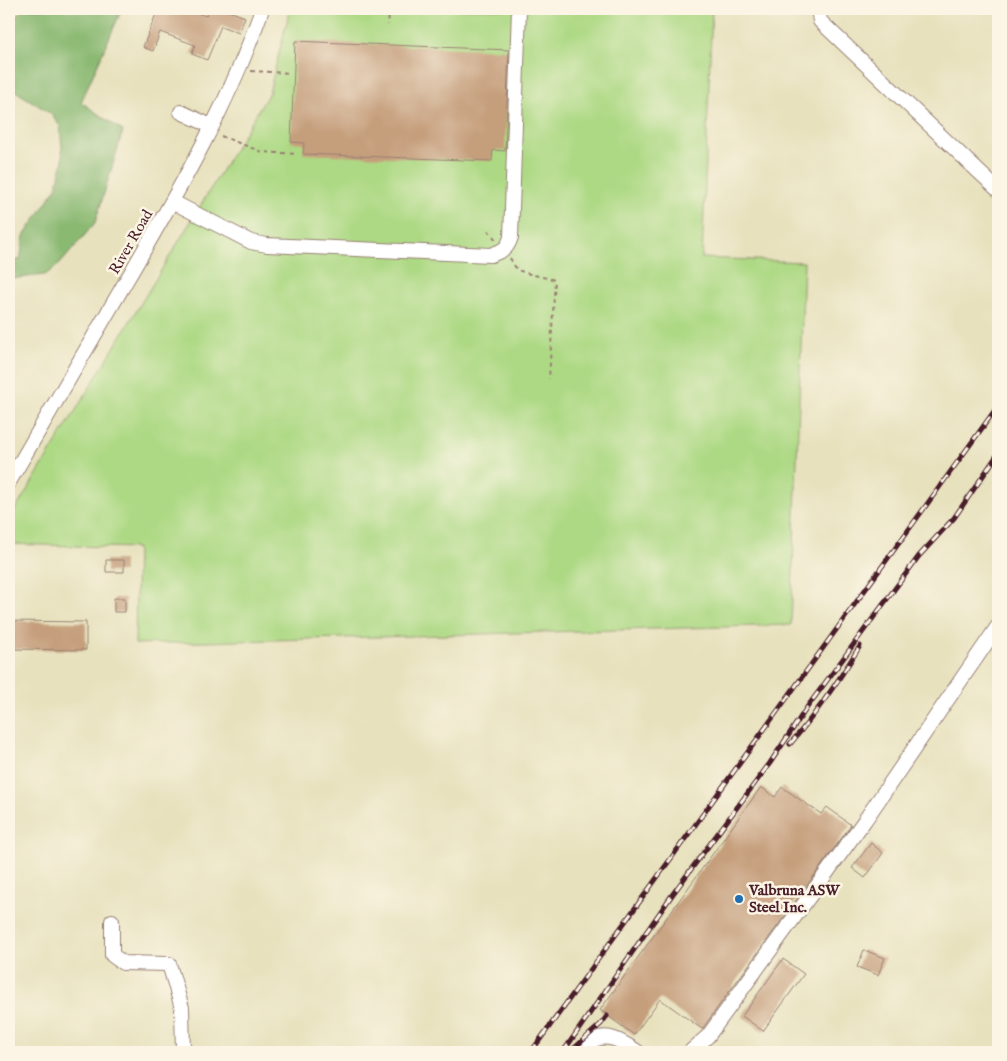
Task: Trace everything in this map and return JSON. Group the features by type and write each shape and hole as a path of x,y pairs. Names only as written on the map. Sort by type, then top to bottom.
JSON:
{"street":[{"name":"River Road","path":"9,482 173,202 239,70 262,9"},
{"path":"173,202 251,242 267,245 491,255 504,250 511,237 519,9"},
{"path":"818,9 820,21 998,190"},
{"path":"181,112 210,129"},
{"path":"690,1052 708,1036 859,828 998,626"},
{"path":"112,922 112,955 123,963 169,964 182,1008 182,1052"},
{"path":"578,1052 594,1040 607,1038 613,1038 638,1052"}],"path":[{"path":"387,9 389,13 388,25"},
{"path":"239,70 291,73"},
{"path":"210,129 262,152 298,154"},
{"path":"488,230 517,270 555,280 549,379"}],"green space":[{"path":"23,9 122,9 81,102 123,131 95,223 60,264 45,275 9,279 9,260 20,260 24,236 56,188 63,161 60,126 50,113 9,87 9,25"},
{"path":"290,9 712,9 702,258 804,262 791,625 135,644 137,548 9,544 9,520 269,93"}],"building":[{"path":"158,9 186,9 206,16 209,9 224,9 245,17 239,33 221,26 207,60 192,54 195,45 160,32 153,51 143,47"},
{"path":"295,41 509,50 505,151 493,150 492,161 303,154 304,143 291,142"},
{"path":"106,560 124,560 124,572 106,572"},
{"path":"114,598 125,598 125,612 114,612"},
{"path":"9,621 86,622 86,650 9,649"},
{"name":"Valbruna ASW Steel Inc.","path":"761,787 775,797 782,787 821,814 827,807 851,825 702,1029 660,999 634,1035 600,1010"},
{"path":"871,843 883,853 865,878 852,868"},
{"path":"864,950 885,958 878,975 857,967"},
{"path":"783,959 804,974 763,1031 742,1016"}],"railway":[{"path":"531,1052 998,406"},
{"path":"563,1052 672,895 770,763 808,706 919,556 954,518 998,454"},
{"path":"790,744 827,696 860,646"},
{"path":"570,1052 601,1024 607,1016"}],"place":[{"name":"Valbruna ASW Steel Inc.","path":"739,899"}]}
